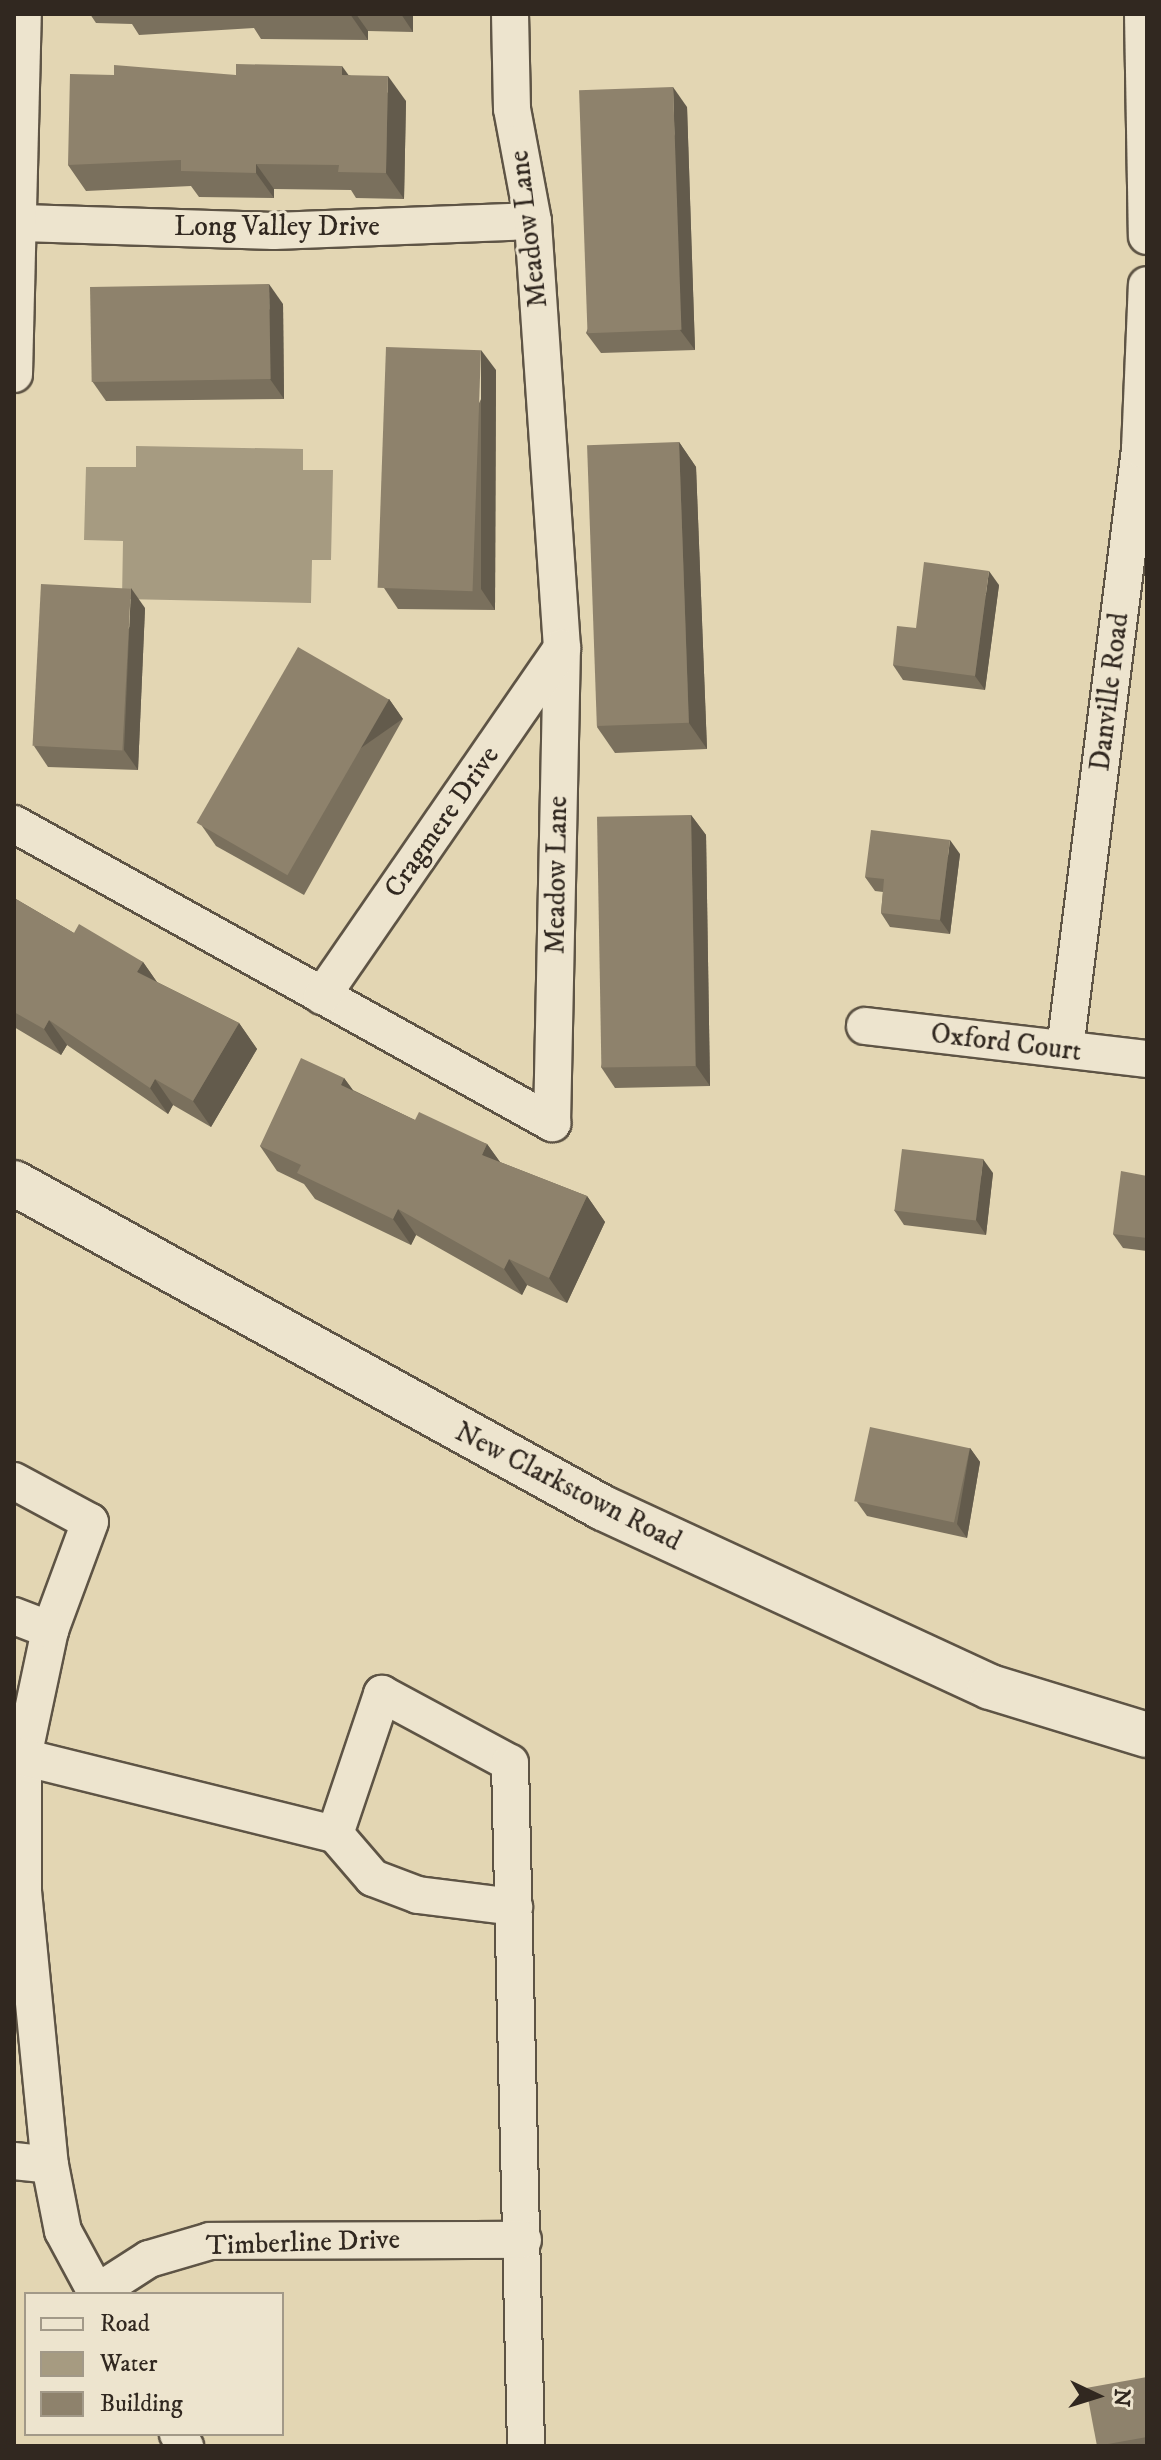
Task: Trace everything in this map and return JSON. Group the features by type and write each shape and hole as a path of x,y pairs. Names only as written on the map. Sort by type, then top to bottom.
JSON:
{"street":[{"path":"14,374 22,223 23,14"},
{"name":"Meadow Lane","path":"14,824 552,1123 562,648 533,221 512,109 510,14"},
{"path":"1143,14 1147,236"},
{"name":"Long Valley Drive","path":"22,223 274,231 533,221"},
{"name":"Danville Road","path":"1065,1049 1140,449 1147,285"},
{"name":"Cragmere Drive","path":"322,996 562,648"},
{"name":"Oxford Court","path":"865,1026 1147,1059"},
{"name":"New Clarkstown Road","path":"14,1183 632,1522 990,1687 1147,1735"},
{"name":"Timberline Drive","path":"14,1481 90,1522 50,1630 23,1757 18,1890 19,1941 50,2165 63,2231 95,2292"},
{"path":"14,1616 50,1630"},
{"path":"335,1834 382,1694 510,1763 526,2446"},
{"path":"23,1757 335,1834 373,1878 418,1895 514,1907"},
{"path":"14,2161 50,2165"},
{"name":"Timberline Drive","path":"98,2292 149,2259 210,2241 523,2240"}],"water":[{"path":"136,446 303,449 303,470 333,470 331,560 312,560 311,603 122,599 123,541 84,540 86,467 136,467"}],"building":[{"path":"236,64 342,66 342,75 388,76 386,173 338,172 339,165 256,164 256,173 181,171 181,160 68,165 70,74 114,75 114,65 236,75"},
{"path":"673,87 681,330 588,333 579,90"},
{"path":"269,284 271,379 92,382 90,287"},
{"path":"386,347 481,350 473,591 378,588"},
{"path":"679,442 689,723 597,726 587,445"},
{"path":"924,562 989,571 975,676 893,665 897,626 916,628"},
{"path":"41,584 131,589 122,750 33,746"},
{"path":"298,647 389,700 287,875 196,823"},
{"path":"691,815 695,1066 601,1068 597,817"},
{"path":"871,830 950,840 940,920 881,913 884,879 865,877"},
{"path":"14,898 74,933 79,924 143,962 137,972 239,1023 193,1101 155,1079 150,1088 49,1020 44,1029 14,1012"},
{"path":"301,1058 344,1078 341,1085 415,1120 419,1112 487,1144 482,1155 587,1196 549,1278 509,1259 504,1269 398,1209 393,1219 297,1173 301,1165 260,1146"},
{"path":"902,1149 983,1159 976,1221 894,1211"},
{"path":"1121,1171 1147,1176 1147,1238 1113,1234"},
{"path":"870,1427 970,1448 954,1523 854,1501"},
{"path":"1147,2377 1147,2437 1097,2446 1086,2388"}]}
